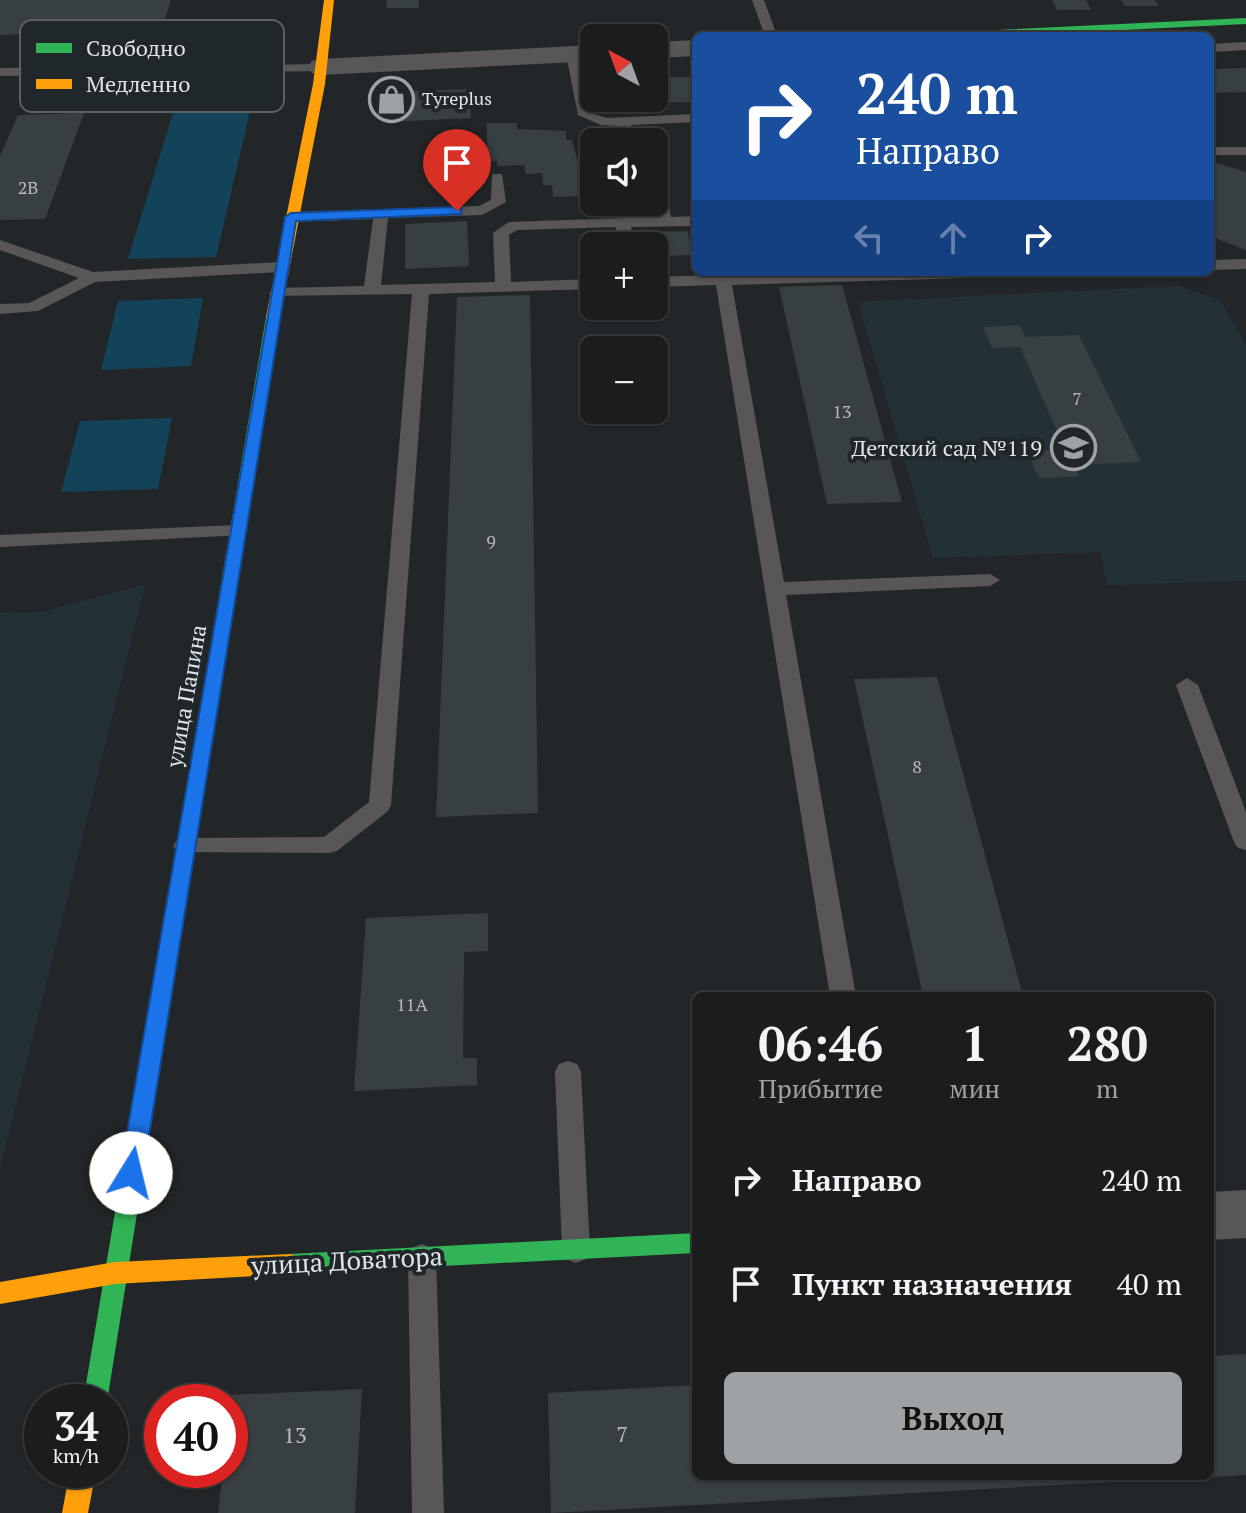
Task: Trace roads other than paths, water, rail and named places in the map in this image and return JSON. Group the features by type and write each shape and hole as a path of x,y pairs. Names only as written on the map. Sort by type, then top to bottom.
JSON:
{"street":[{"name":"улица Папина","path":"98,1384 281,267 321,67 329,0"},
{"path":"1017,32 1246,21"},
{"path":"668,49 692,48"},
{"path":"321,67 580,54"},
{"path":"1214,1216 1246,1214"},
{"name":"улица Доватора","path":"0,1293 115,1273 692,1243"},
{"path":"75,1513 80,1488"}],"lane":[{"path":"758,0 770,32"},
{"path":"1214,48 1246,46"},
{"path":"284,68 321,67"},
{"path":"0,88 4,72"},
{"path":"585,112 585,115 606,122 692,118"},
{"path":"623,121 624,128"},
{"path":"1214,151 1246,151"},
{"path":"291,217 482,210 499,202 497,177"},
{"path":"372,290 381,214"},
{"path":"663,216 664,221"},
{"path":"503,286 501,233 514,225 692,221"},
{"path":"623,222 624,232"},
{"path":"0,245 92,277 281,267"},
{"path":"1214,265 1246,264"},
{"path":"668,281 724,276 842,992"},
{"path":"0,309 32,308 92,277"},
{"path":"277,293 580,284"},
{"path":"185,846 329,845 380,805 421,288"},
{"path":"0,541 238,531"},
{"path":"776,589 990,580"},
{"path":"1187,685 1246,842"},
{"path":"568,1072 576,1250"},
{"path":"422,1257 428,1513"}],"place":[{"name":"Tyreplus","path":"391,99"},
{"name":"Детский сад №119","path":"1073,448"}]}
